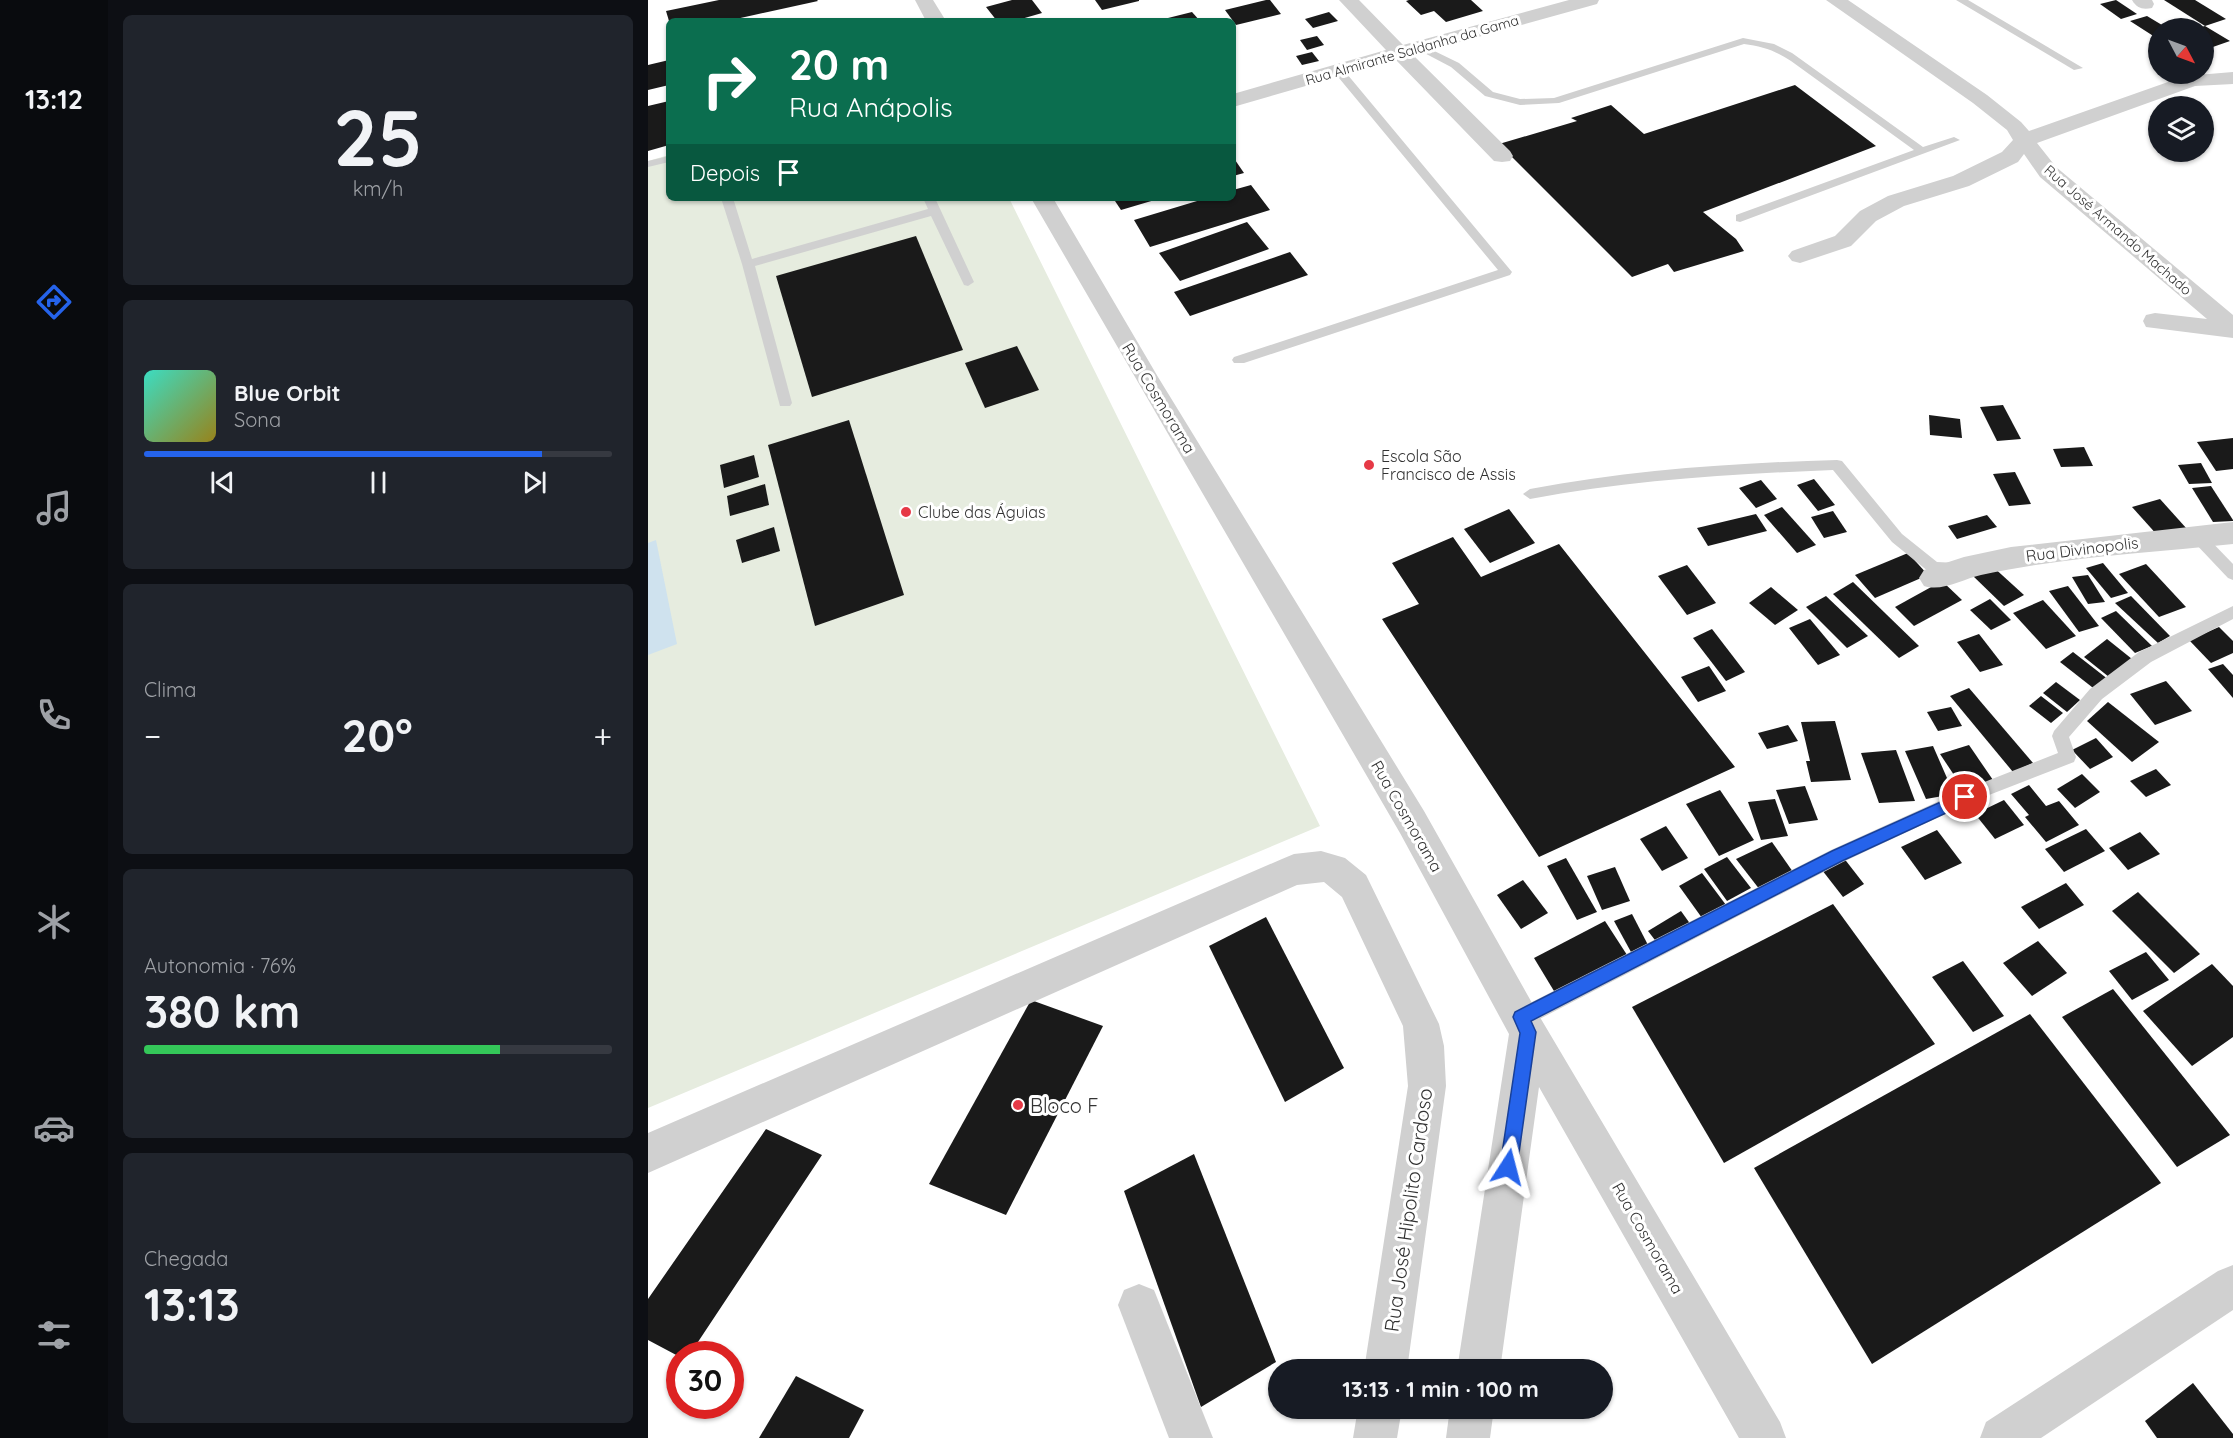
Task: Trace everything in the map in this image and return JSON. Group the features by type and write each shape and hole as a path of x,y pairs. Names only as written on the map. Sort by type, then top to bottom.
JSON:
{"street":[{"path":"924,0 934,18"},
{"path":"1348,0 1409,50 1502,156"},
{"name":"Rua Almirante Saldanha da Gama","path":"1236,101 1338,70 1590,0"},
{"name":"Rua José Armando Machado","path":"1835,0 1980,99 2014,126 2048,172 2233,329"},
{"path":"1800,256 1843,241 1868,216 1896,201 1962,181 2010,157 2025,140 2192,80 2233,78"},
{"name":"Rua Cosmorama","path":"1044,201 1147,379 1412,822 1525,1025 1764,1438"},
{"name":"Rua José Armando Machado","path":"2155,321 2233,329"},
{"name":"Rua Divinopolis","path":"1934,578 1966,566 2140,541 2233,533"},
{"name":"Rua José Hipolito Cardoso","path":"648,1153 1294,870 1324,865 1339,872 1354,886 1421,1024 1425,1046 1427,1086 1387,1359"},
{"path":"1479,1359 1525,1025"},
{"path":"2002,1438 2233,1286"},
{"path":"1139,1305 1191,1438"},
{"path":"1375,1438 1378,1419"},
{"path":"1468,1438 1471,1419"}],"lane":[{"path":"1961,0 2078,68"},
{"path":"1409,50 1455,65 1489,94 1504,99 1536,103 1555,101 1743,41 1765,43 1781,49 1796,59 1922,151"},
{"path":"1239,360 1506,272 1338,70"},
{"path":"1740,218 1954,140"},
{"path":"648,164 666,160"},
{"path":"728,201 748,264 785,403"},
{"path":"930,201 968,282"},
{"path":"748,264 935,211"},
{"path":"1530,494 1582,483 1720,469 1837,465 1897,538 1934,568 1966,566"},
{"path":"2198,537 2233,574"},
{"path":"1525,1025 1837,856 1965,797 2068,757 2060,736 2096,694 2145,657 2233,612"}],"shaded area":[{"name":"Clube das Águias","path":"666,156 666,201 1010,201 1320,826 648,1108 648,161"}],"water":[{"path":"656,540 677,644 648,655 648,543"}],"building":[{"path":"719,0 818,1 741,18 668,18 666,11"},
{"path":"1012,0 1032,0 1042,13 1024,18 995,18 986,7"},
{"path":"1095,0 1139,0 1139,1 1102,10"},
{"path":"1270,0 1281,14 1236,25 1236,18 1231,18 1225,10"},
{"path":"1471,0 1483,11 1446,22 1434,11 1421,15 1406,1"},
{"path":"2116,0 2137,14 2121,19 2100,4"},
{"path":"2164,0 2195,0 2226,19 2214,23 2214,18 2192,18"},
{"path":"1192,12 1197,18 1168,18"},
{"path":"1329,12 1338,21 1313,28 1305,19"},
{"path":"2147,16 2150,18 2148,18 2148,33 2130,21"},
{"path":"2214,31 2230,41 2214,47"},
{"path":"1317,36 1324,45 1307,50 1300,40"},
{"path":"1312,52 1319,61 1302,65 1296,56"},
{"path":"666,61 666,86 648,90 648,65"},
{"path":"1795,85 1876,146 1703,212 1736,239 1744,251 1674,272 1668,264 1632,277 1499,144 1577,121 1571,118 1611,105 1644,134"},
{"path":"666,102 666,146 648,151 648,106"},
{"path":"1236,161 1244,173 1236,175"},
{"path":"1251,185 1270,210 1150,247 1134,220 1197,201 1236,201 1236,189"},
{"path":"1115,201 1151,201 1121,210"},
{"path":"1247,222 1269,249 1180,281 1159,253"},
{"path":"916,236 963,350 812,397 776,276"},
{"path":"1290,252 1308,275 1190,316 1174,292"},
{"path":"1017,346 1039,390 985,408 965,363"},
{"path":"2003,405 2021,439 1997,441 1980,407"},
{"path":"1929,415 1960,419 1962,438 1930,435"},
{"path":"849,420 904,595 815,626 768,445"},
{"path":"2233,438 2233,469 2216,471 2197,442"},
{"path":"2084,447 2093,466 2061,467 2053,449"},
{"path":"754,455 759,477 724,488 720,465"},
{"path":"2201,463 2212,483 2189,484 2178,465"},
{"path":"2015,472 2031,504 2009,506 1993,474"},
{"path":"1814,479 1835,505 1818,511 1797,485"},
{"path":"1761,480 1777,499 1756,508 1739,488"},
{"path":"765,484 769,505 730,516 727,496"},
{"path":"2211,486 2233,521 2213,522 2192,488"},
{"path":"2160,499 2187,529 2159,537 2132,507"},
{"path":"1782,507 1816,545 1797,553 1764,515"},
{"path":"1509,509 1535,543 1490,563 1464,529"},
{"path":"1833,511 1847,532 1824,538 1811,517"},
{"path":"1756,514 1767,531 1708,546 1697,528"},
{"path":"1987,515 1997,527 1957,539 1948,526"},
{"path":"774,527 780,551 742,563 736,540"},
{"path":"1453,537 1481,577 1559,544 1735,767 1539,857 1382,619 1419,604 1392,563"},
{"path":"1908,553 1928,575 1875,598 1855,575"},
{"path":"2103,563 2128,593 2111,598 2086,568"},
{"path":"2146,564 2186,607 2159,617 2119,574"},
{"path":"1687,565 1716,603 1687,615 1658,576"},
{"path":"1991,565 2024,595 2004,606 1972,575"},
{"path":"2088,575 2105,602 2088,604 2072,577"},
{"path":"1942,581 1962,600 1914,626 1895,607"},
{"path":"1853,582 1919,646 1899,658 1833,594"},
{"path":"2068,586 2099,626 2079,632 2049,591"},
{"path":"1771,587 1798,610 1775,625 1749,603"},
{"path":"1826,596 1868,636 1847,648 1806,607"},
{"path":"2131,596 2170,636 2158,643 2115,603"},
{"path":"1990,599 2011,620 1991,630 1970,610"},
{"path":"2043,600 2076,636 2046,649 2013,613"},
{"path":"2116,611 2152,646 2135,653 2101,618"},
{"path":"1810,619 1840,655 1818,665 1789,628"},
{"path":"2219,627 2233,641 2233,653 2211,663 2189,640"},
{"path":"1712,629 1745,672 1726,681 1693,638"},
{"path":"1979,634 2003,665 1980,672 1957,642"},
{"path":"2107,639 2132,659 2109,677 2084,657"},
{"path":"2073,652 2109,680 2097,691 2060,662"},
{"path":"2223,664 2233,675 2233,698 2208,669"},
{"path":"1709,666 1726,691 1698,702 1681,677"},
{"path":"2166,681 2192,711 2155,725 2130,694"},
{"path":"2056,682 2080,700 2067,712 2043,693"},
{"path":"1969,688 2033,763 2013,772 1950,696"},
{"path":"2041,696 2063,713 2051,723 2029,706"},
{"path":"2108,702 2159,742 2132,762 2087,721"},
{"path":"1951,707 1962,726 1938,731 1927,712"},
{"path":"1835,721 1851,780 1811,782 1806,761 1810,761 1801,722"},
{"path":"1788,725 1798,741 1767,749 1758,733"},
{"path":"2096,738 2113,757 2090,769 2072,750"},
{"path":"1969,745 1993,780 1964,790 1940,754"},
{"path":"1933,746 1954,794 1926,799 1905,751"},
{"path":"1896,750 1915,801 1879,803 1861,753"},
{"path":"2156,769 2171,785 2146,797 2130,781"},
{"path":"2082,774 2100,792 2075,808 2057,789"},
{"path":"2029,785 2046,806 2059,801 2079,825 2046,842 2025,817 2029,815 2011,794"},
{"path":"1805,786 1818,820 1789,824 1776,790"},
{"path":"1720,790 1754,840 1719,856 1686,804"},
{"path":"1775,799 1788,836 1761,840 1748,802"},
{"path":"2004,800 2024,825 1995,839 1975,814"},
{"path":"1666,826 1688,858 1662,871 1640,839"},
{"path":"2086,829 2105,851 2064,872 2045,849"},
{"path":"1937,830 1962,863 1925,880 1901,847"},
{"path":"2140,832 2160,854 2128,870 2109,848"},
{"path":"1772,842 1793,872 1760,890 1736,859"},
{"path":"1727,857 1751,888 1727,901 1704,869"},
{"path":"1843,857 1864,884 1843,897 1822,870"},
{"path":"1566,858 1597,912 1577,920 1547,866"},
{"path":"1615,867 1630,901 1602,910 1587,876"},
{"path":"1702,873 1726,905 1702,918 1679,886"},
{"path":"1523,880 1548,913 1521,929 1497,895"},
{"path":"2066,883 2084,905 2039,929 2021,907"},
{"path":"2138,892 2200,954 2174,973 2112,911"},
{"path":"1833,904 1935,1044 1724,1163 1632,1007"},
{"path":"1681,911 1691,925 1658,944 1648,931"},
{"path":"1632,914 1648,945 1631,952 1614,921"},
{"path":"1266,917 1344,1068 1285,1102 1209,946"},
{"path":"1605,921 1629,958 1557,996 1534,958"},
{"path":"2038,941 2067,973 2032,996 2003,963"},
{"path":"2146,952 2169,980 2132,1000 2109,971"},
{"path":"1963,961 2004,1016 1973,1032 1932,977"},
{"path":"2212,964 2233,986 2233,1037 2192,1066 2143,1011"},
{"path":"2113,989 2230,1135 2177,1167 2062,1017"},
{"name":"Bloco F","path":"1031,1000 1103,1026 1006,1215 929,1184"},
{"path":"2030,1014 2161,1183 1872,1364 1754,1168"},
{"path":"766,1129 822,1155 699,1341 666,1341 666,1350 648,1340 648,1299"},
{"path":"1194,1154 1275,1359 1268,1359 1268,1367 1201,1407 1124,1191"},
{"path":"796,1376 864,1410 849,1438 759,1438"},
{"path":"2193,1383 2233,1434 2233,1438 2157,1438 2145,1421"}],"place":[{"name":"Escola São Francisco de Assis","path":"1369,465"},
{"name":"Clube das Águias","path":"906,512"},
{"name":"Bloco F","path":"1018,1105"}],"route":[{"path":"1508,1167 1528,1032 1521,1017 1837,856 1965,797"}]}
